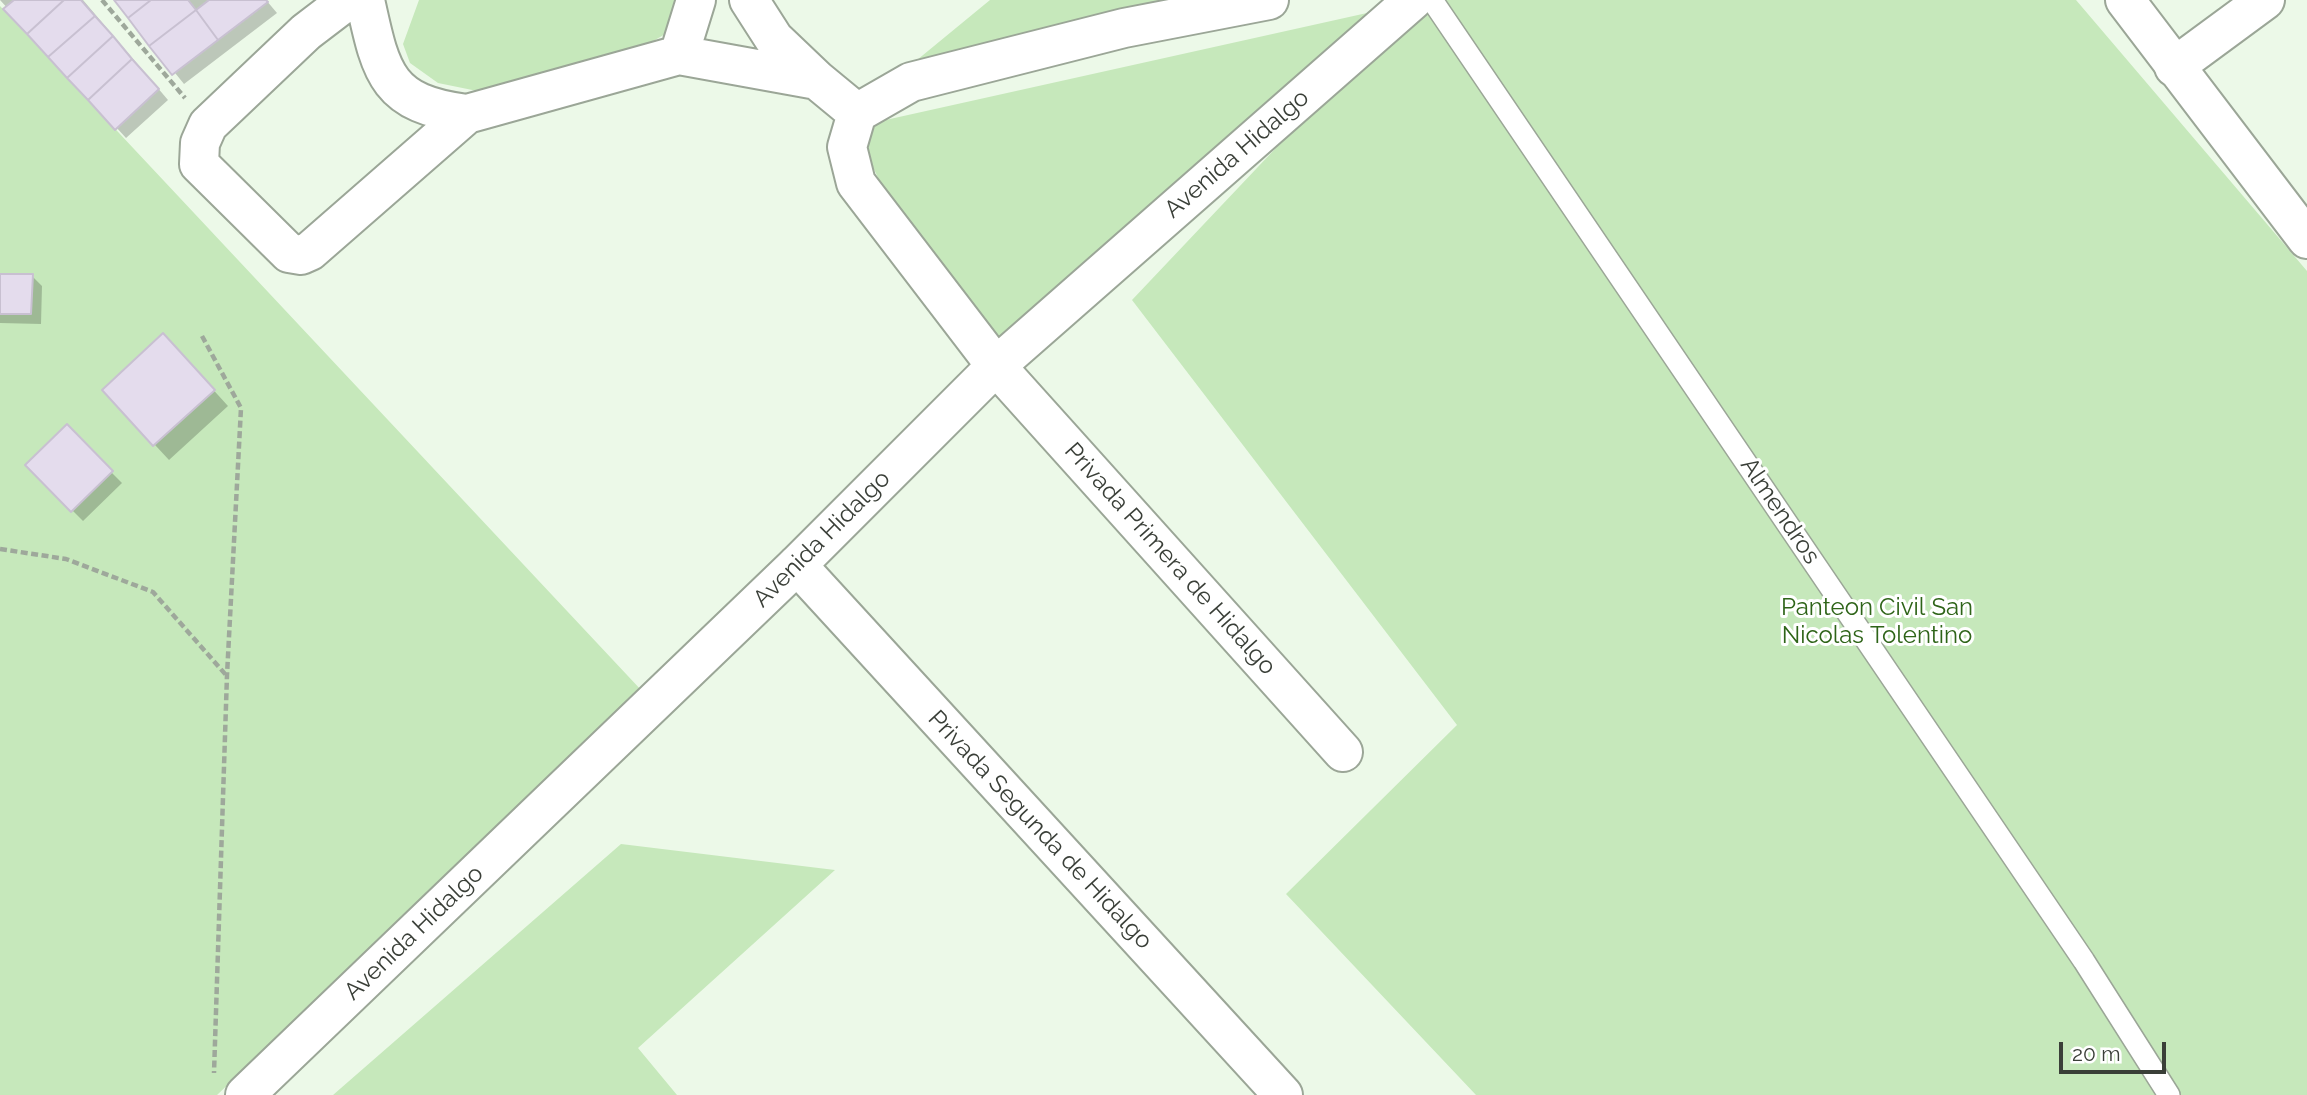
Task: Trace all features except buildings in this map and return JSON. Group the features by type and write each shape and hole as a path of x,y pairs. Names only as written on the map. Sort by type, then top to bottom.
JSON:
{"street":[{"path":"348,0 306,32 208,125 200,143 199,164 289,253 301,255 310,251 467,114"},
{"path":"365,0 374,43 392,85 424,107 467,114 679,55 817,80"},
{"path":"679,55 695,0"},
{"path":"748,0 775,39 817,80 857,113 911,82 1124,28 1269,0"},
{"name":"Avenida Hidalgo","path":"229,1088 797,565 996,366 1413,0"},
{"path":"2125,0 2307,239"},
{"path":"2174,67 2265,0"},
{"name":"Privada Primera de Hidalgo","path":"857,113 847,147 856,183 996,366 1343,752"},
{"name":"Privada Segunda de Hidalgo","path":"797,565 1283,1095"}],"lane":[{"name":"Almendros","path":"1432,0 2084,961 2169,1095"}],"path":[{"path":"102,0 208,125"},
{"path":"202,336 242,408 227,676 229,1088"},
{"path":"0,548 66,559 153,592 227,676"}],"green space":[{"path":"419,0 693,0 667,33 643,47 492,94 438,83 410,63 403,44"},
{"path":"990,0 1209,0 917,60"},
{"name":"Panteon Civil San Nicolas Tolentino","path":"1416,0 2076,0 2307,271 2307,1095 1476,1095 1286,894 1457,725 1132,300"},
{"path":"0,6 642,691 217,1095 0,1095"},
{"path":"1367,13 1009,350 884,190 869,159 866,134 881,121"},
{"path":"621,844 835,870 638,1048 677,1095 333,1095"}]}
